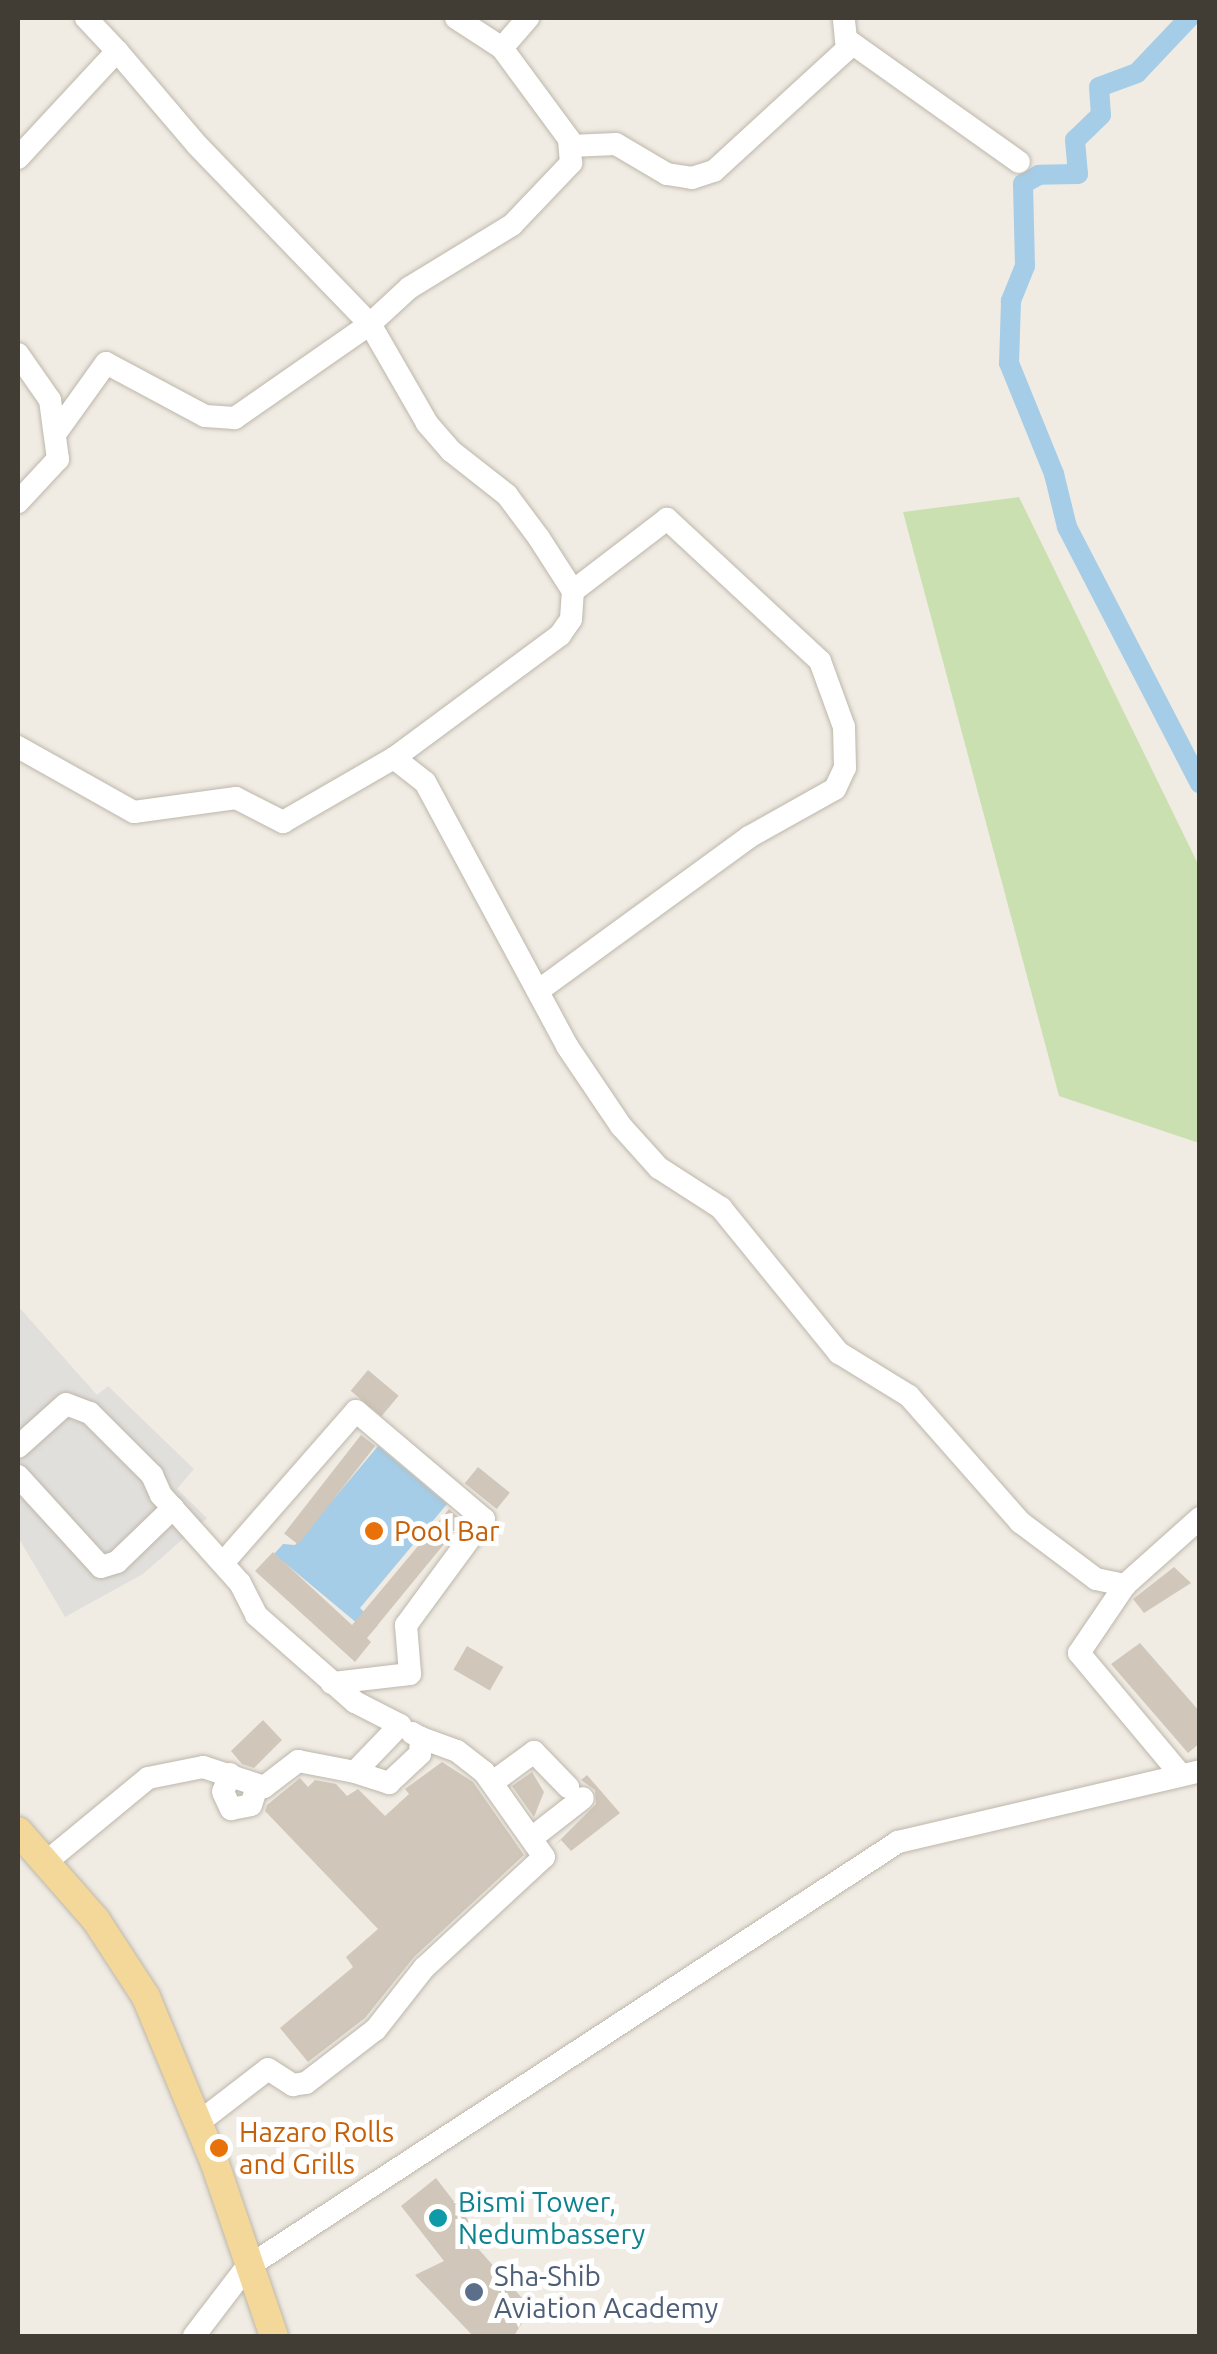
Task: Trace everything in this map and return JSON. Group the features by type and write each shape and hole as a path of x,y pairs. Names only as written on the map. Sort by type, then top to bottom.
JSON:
{"main road":[{"path":"18,1831 96,1920 146,1996 198,2122 246,2268 274,2336"}],"street":[{"path":"18,747 134,812 236,798 282,822 394,758 560,636 571,619 574,591 507,495 428,424 370,324 196,145 86,18"},
{"path":"58,430 106,362 206,416 234,418 370,324 409,288 512,225 571,163 570,146 502,48 456,18"},
{"path":"502,48 528,18"},
{"path":"570,146 616,144 667,174 692,178 714,171 794,104 847,49 845,28"},
{"path":"845,28 1018,162"},
{"path":"18,158 118,51"},
{"path":"18,354 50,400 58,430 58,459 18,502"},
{"path":"538,990 749,837 835,789 845,768 844,728 820,660 668,519 574,591"},
{"path":"394,758 425,782 538,990 620,1126 659,1168 730,1217 840,1353 908,1396 957,1458 1043,1541 1096,1579 1125,1584"},
{"path":"18,1446 66,1404 83,1408 152,1475 174,1508 223,1563 250,1609 332,1683 410,1732 456,1750 493,1782 544,1857 424,1968 376,2028 300,2088 268,2070 198,2122"},
{"path":"223,1563 356,1411 484,1519 406,1626 410,1674 332,1683"},
{"path":"18,1476 101,1567 117,1562 174,1508"},
{"path":"194,2336 246,2268 898,1842 1190,1773 1079,1653 1125,1584 1200,1518"},
{"path":"354,1772 410,1732"},
{"path":"230,1774 222,1792 231,1809 251,1805 256,1788 291,1762 354,1772 389,1783 420,1754 410,1732"},
{"path":"493,1782 534,1752 576,1792 533,1837"},
{"path":"46,1862 148,1778 203,1767 248,1777 256,1788"}],"green space":[{"path":"1019,497 1199,866 1199,1143 1059,1096 903,512"}],"shaded area":[{"path":"18,1306 97,1395 108,1386 194,1469 177,1489 207,1518 143,1574 65,1617 18,1537"}],"water":[{"path":"378,1446 447,1504 360,1608 378,1625 370,1634 274,1554 283,1544 295,1545"}],"building":[{"path":"368,1370 399,1396 381,1416 351,1391"},
{"path":"361,1435 375,1446 298,1545 284,1534"},
{"path":"478,1467 510,1493 497,1509 465,1483"},
{"path":"449,1509 463,1521 367,1638 371,1642 355,1662 255,1571 273,1552 352,1625"},
{"path":"1174,1567 1191,1583 1144,1613 1133,1599"},
{"path":"1140,1643 1200,1712 1200,1743 1188,1753 1111,1664"},
{"path":"467,1646 503,1667 490,1690 454,1669"},
{"path":"263,1720 282,1740 254,1768 242,1764 231,1751"},
{"path":"442,1762 473,1782 524,1855 414,1957 365,2018 308,2062 280,2028 353,1967 346,1957 378,1929 265,1811 267,1805 300,1778 308,1787 315,1780 336,1784 347,1796 358,1789 385,1816 409,1794 405,1789"},
{"path":"532,1772 544,1792 534,1817 512,1786"},
{"path":"587,1775 620,1813 571,1851 561,1840 554,1846 596,1804 595,1790 581,1780"},
{"name":"Sha-Shib Aviation Academy","path":"436,2178 475,2229 466,2235 531,2308 514,2336 473,2336 415,2275 444,2261 401,2206"}],"waterway":[{"path":"1189,18 1137,73 1099,87 1101,115 1075,140 1078,174 1039,175 1023,184 1025,266 1011,301 1009,363 1054,474 1067,527 1200,784"}],"place":[{"name":"Pool Bar","path":"374,1531"},
{"name":"Hazaro Rolls and Grills","path":"219,2148"},
{"name":"Bismi Tower, Nedumbassery","path":"438,2218"},
{"name":"Sha-Shib Aviation Academy","path":"474,2292"}]}
